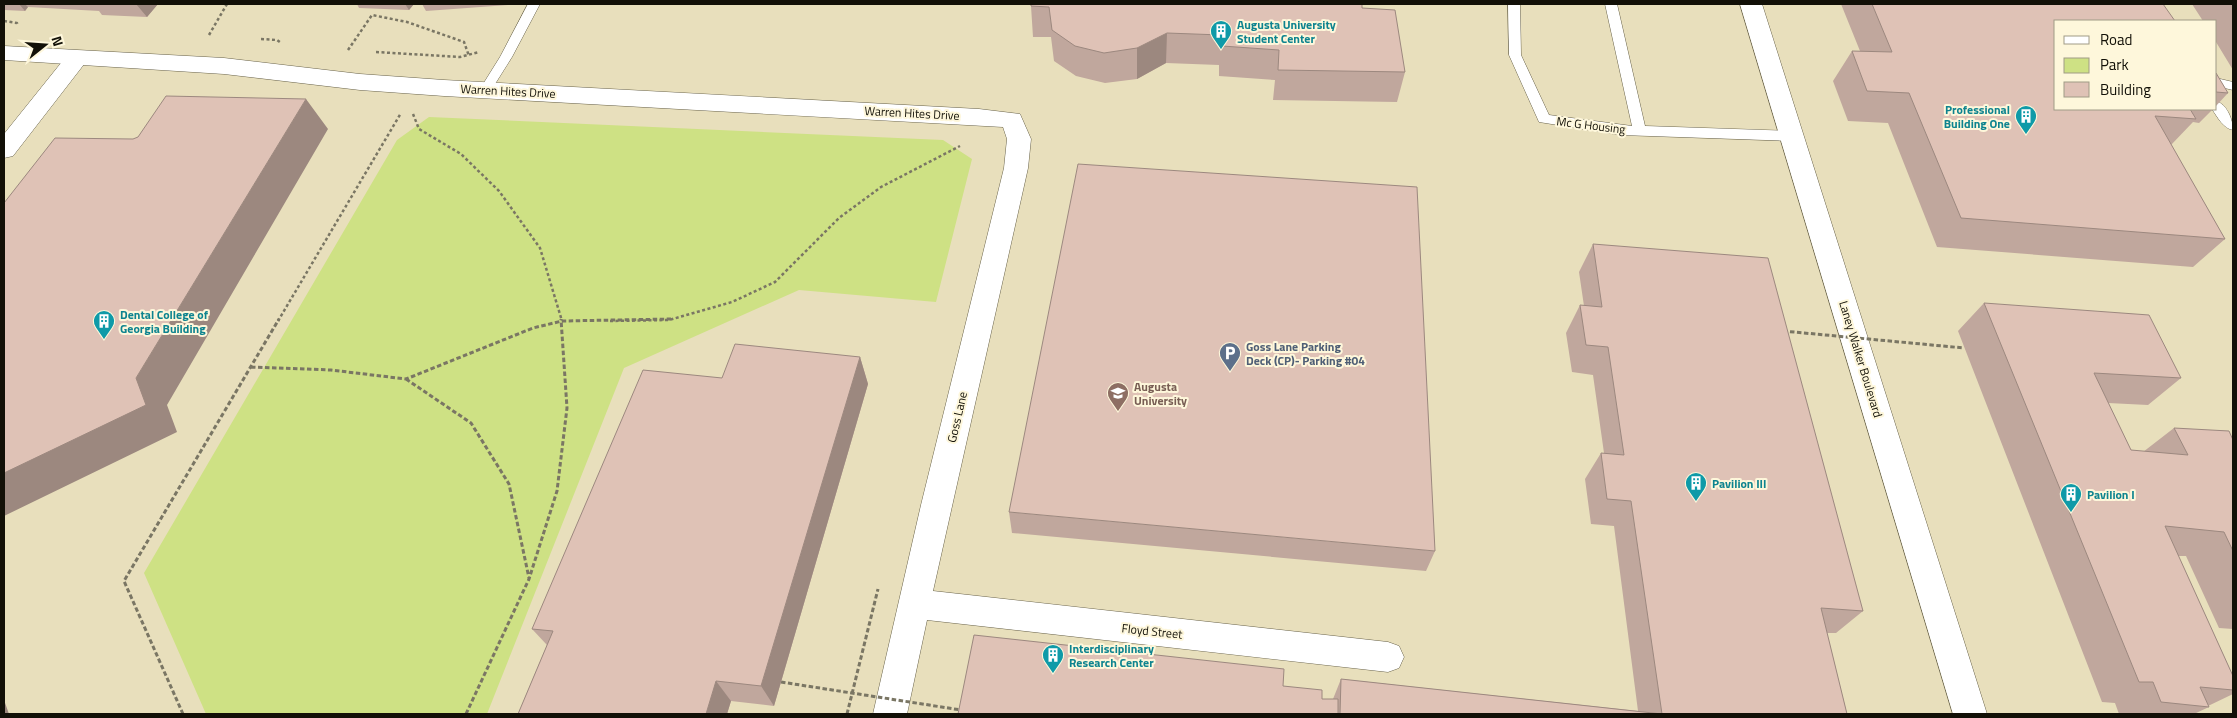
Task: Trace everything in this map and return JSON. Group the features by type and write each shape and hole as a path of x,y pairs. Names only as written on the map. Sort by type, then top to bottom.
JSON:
{"street":[{"name":"Laney Walker Boulevard","path":"1751,4 1970,714"},
{"name":"Warren Hites Drive","path":"4,53 224,66 360,82 1012,120"},
{"path":"4,150 77,58"},
{"name":"Goss Lane","path":"890,714 916,604 936,505 1016,168 1019,139 1012,120"},
{"name":"Floyd Street","path":"916,604 1388,657"}],"lane":[{"path":"486,89 506,57 534,4"},
{"name":"Mc G Housing","path":"1514,4 1515,55 1544,119 1621,130 1792,136"},
{"name":"Mc G Housing","path":"1612,4 1640,131"},
{"path":"2217,82 2233,86"},
{"path":"2217,107 2225,119 2233,126"}],"path":[{"path":"208,36 217,24 227,4"},
{"path":"348,50 372,15 420,25 464,42 469,56"},
{"path":"183,714 124,581 403,110"},
{"path":"412,111 419,129 462,154 499,191 540,248 562,321 566,417 557,491 529,579 466,714"},
{"path":"251,367 331,370 406,378 532,328 562,321 669,320 732,302 775,282 839,218 881,186 960,145"},
{"path":"1782,331 1964,348"},
{"path":"406,378 471,423 509,484 529,579"},
{"path":"847,714 880,582"},
{"path":"781,682 968,711"}],"shaded area":[{"name":"Augusta University","path":"4,4 2233,4 2233,714 4,714"}],"green space":[{"path":"429,117 943,140 972,159 936,302 799,290 624,368 487,714 206,714 144,573 397,140"}],"building":[{"path":"1031,4 1362,4 1362,8 1395,10 1405,72 1278,70 1279,50 1222,46 1221,35 1167,33 1137,48 1104,53 1075,46 1052,30 1049,7 1031,6"},
{"name":"Professional Building One","path":"1872,4 2163,4 2174,20 2054,20 2054,110 2191,110 2196,119 2155,116 2225,239 1961,218 1909,93 1867,91 1852,51 1892,52"},
{"path":"2217,75 2228,93 2217,92"},
{"name":"Dental College of Georgia Building","path":"166,96 306,99 136,378 146,405 4,473 4,203 55,138 133,139 138,137"},
{"name":"Goss Lane Parking Deck (CP)- Parking #04","path":"1078,164 1417,187 1435,551 1009,512"},
{"name":"Pavilion III","path":"1593,244 1768,258 1863,611 1821,608 1847,714 1662,714 1631,501 1607,499 1601,453 1624,455 1608,347 1586,345 1580,305 1602,307"},
{"path":"1984,303 2149,315 2181,378 2094,373 2131,450 2188,455 2174,428 2229,431 2233,440 2233,551 2224,532 2165,526 2233,676 2233,690 2200,687 2209,707 2161,702 2153,682 2139,682"},
{"path":"735,344 860,357 761,686 716,681 706,714 518,714 553,631 532,629 643,370 722,378"},
{"path":"974,635 1284,669 1283,686 1322,690 1322,699 1338,699 1338,714 958,714"},
{"path":"1341,679 1662,714 1340,714"}],"place":[{"name":"Augusta University Student Center","path":"1221,50"},
{"name":"Professional Building One","path":"2026,135"},
{"name":"Dental College of Georgia Building","path":"104,340"},
{"name":"Goss Lane Parking Deck (CP)- Parking #04","path":"1230,372"},
{"name":"Augusta University","path":"1118,412"},
{"name":"Pavilion III","path":"1696,502"},
{"name":"Pavilion I","path":"2071,513"},
{"name":"Interdisciplinary Research Center","path":"1053,674"}]}
